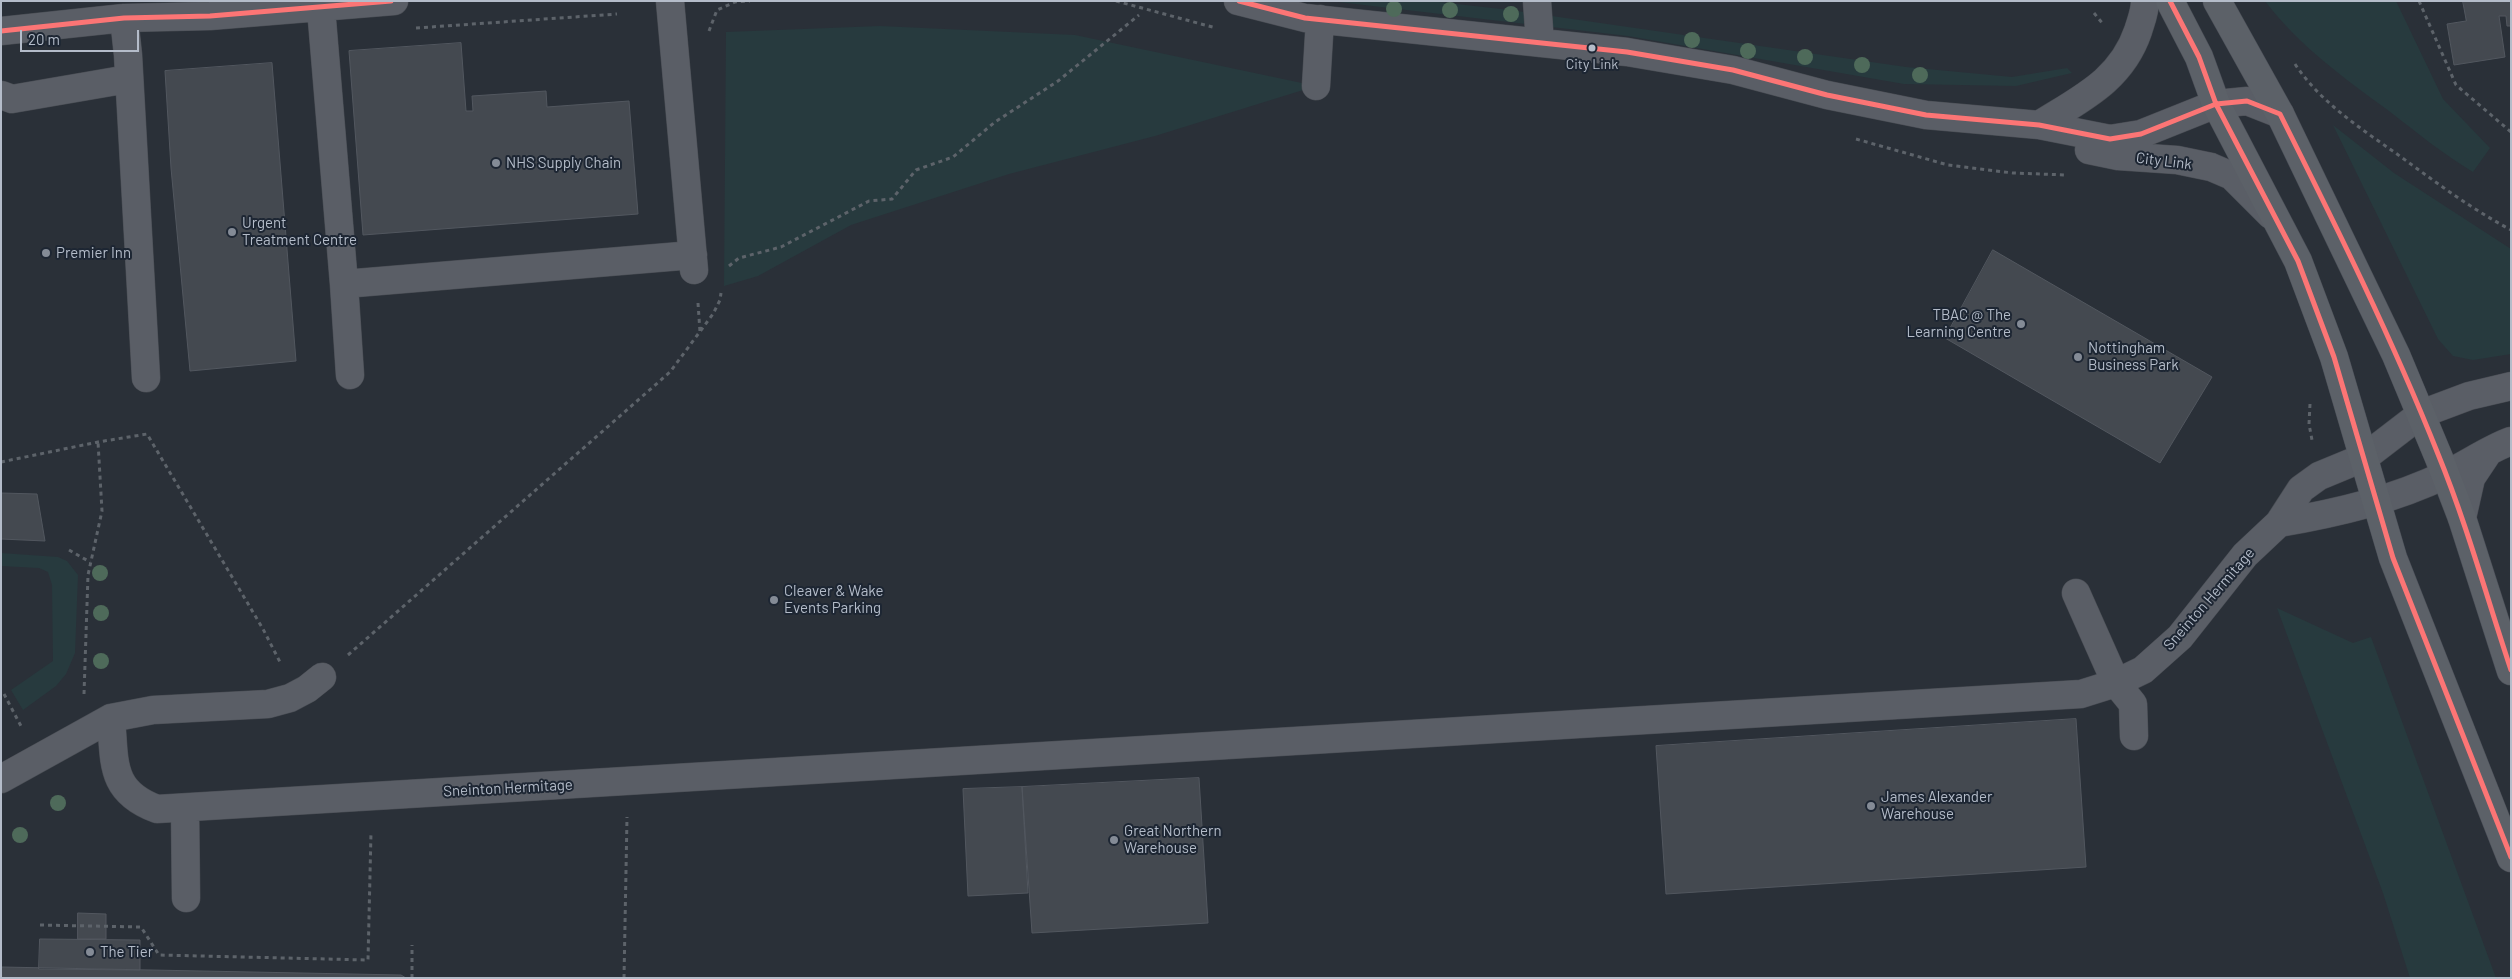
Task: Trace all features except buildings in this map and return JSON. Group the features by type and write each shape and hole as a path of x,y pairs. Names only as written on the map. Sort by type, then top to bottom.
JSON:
{"main road":[{"path":"2170,1 2199,58 2216,104 2298,260 2334,357 2393,558 2511,858"},
{"path":"2217,1 2280,114 2348,252 2422,414 2462,518 2511,671"}],"street":[{"path":"1,31 48,24 124,18 201,17 394,1"},
{"path":"344,284 694,262 670,1"},
{"name":"City Link","path":"1238,1 1305,18 1627,52 1733,70 1827,95 1926,114 2039,125 2110,139 2141,134 2216,104 2247,101 2280,114"},
{"path":"1537,1 1540,43"},
{"path":"2039,125 2103,84 2113,75 2126,58 2135,38 2145,10 2145,1"},
{"path":"321,8 350,375"},
{"path":"124,18 128,55 146,378"},
{"path":"1316,86 1320,19"},
{"path":"1,95 12,99 128,79"},
{"name":"City Link","path":"2039,125 2074,147 2118,156 2177,160 2211,167 2232,176 2276,219"},
{"name":"Sneinton Hermitage","path":"111,718 116,774 128,793 139,803 156,809 2081,694 2143,670 2180,637 2245,555 2279,523 2301,489 2319,476 2364,457 2422,414 2469,396 2511,386"},
{"path":"2279,523 2332,514 2377,501 2446,475 2511,441"},
{"path":"2462,518 2471,478 2487,454"},
{"path":"2076,593 2116,682 2133,704 2134,736"},
{"path":"1,779 111,718 153,710 279,701 307,689 322,677"},
{"path":"185,808 186,898"}],"path":[{"path":"735,2 750,1"},
{"path":"1116,1 1218,28"},
{"path":"2418,1 2456,85 2511,132"},
{"path":"409,28 617,14"},
{"path":"727,268 739,258 781,247 869,201 892,200 916,170 952,157 995,122 1058,81 1139,15"},
{"path":"2292,58 2307,82 2351,121 2478,212 2511,230"},
{"path":"1851,137 1948,165 2013,173 2074,175"},
{"path":"370,637 670,372 713,314 720,300 721,291"},
{"path":"2309,424 2310,399"},
{"path":"1,462 146,434 263,630 286,674 279,701"},
{"path":"83,702 90,562 102,511 98,442"},
{"path":"69,550 90,562"},
{"path":"4,694 26,736"},
{"path":"624,978 627,813"},
{"path":"40,925 141,927 158,955 368,960 372,831"},
{"path":"412,945 412,978"}],"green space":[{"path":"1330,1 1430,1 1510,10 1906,67 2012,77 2067,68 2072,73 2016,86 1904,84 1628,36"},
{"path":"2265,1 2396,1 2443,99 2490,148 2473,172 2430,143 2307,47 2292,33"},
{"path":"880,26 1075,35 1316,86 1155,136 1009,174 851,225 758,276 724,286 726,32"},
{"path":"2333,125 2394,173 2511,249 2511,354 2473,360 2453,356 2438,339"},
{"path":"1,553 58,557 67,561 78,575 75,653 66,674 56,686 23,710 11,690 53,661 52,585 48,572 39,568 1,566"},
{"path":"2277,608 2353,643 2371,637 2496,978 2410,978 2383,893"}],"transit line":[{"path":"1,31 124,18 210,16 391,1"},
{"path":"1239,1 1305,18 1627,52 1733,70 1827,95 1926,115 2039,125 2110,139 2141,134 2216,104 2247,101 2280,114 2363,283 2420,411 2458,508 2511,670"},
{"path":"2170,1 2199,57 2216,104 2298,261 2334,357 2393,558 2511,857"}],"place":[{"name":"City Link","path":"1592,48"},
{"name":"NHS Supply Chain","path":"496,163"},
{"name":"Urgent Treatment Centre","path":"232,232"},
{"name":"Premier Inn","path":"46,253"},
{"name":"TBAC @ The Learning Centre","path":"2021,324"},
{"name":"Nottingham Business Park","path":"2078,357"},
{"name":"Cleaver & Wake Events Parking","path":"774,600"},
{"name":"James Alexander Warehouse","path":"1871,806"},
{"name":"Great Northern Warehouse","path":"1114,840"},
{"name":"The Tier","path":"90,952"}]}
